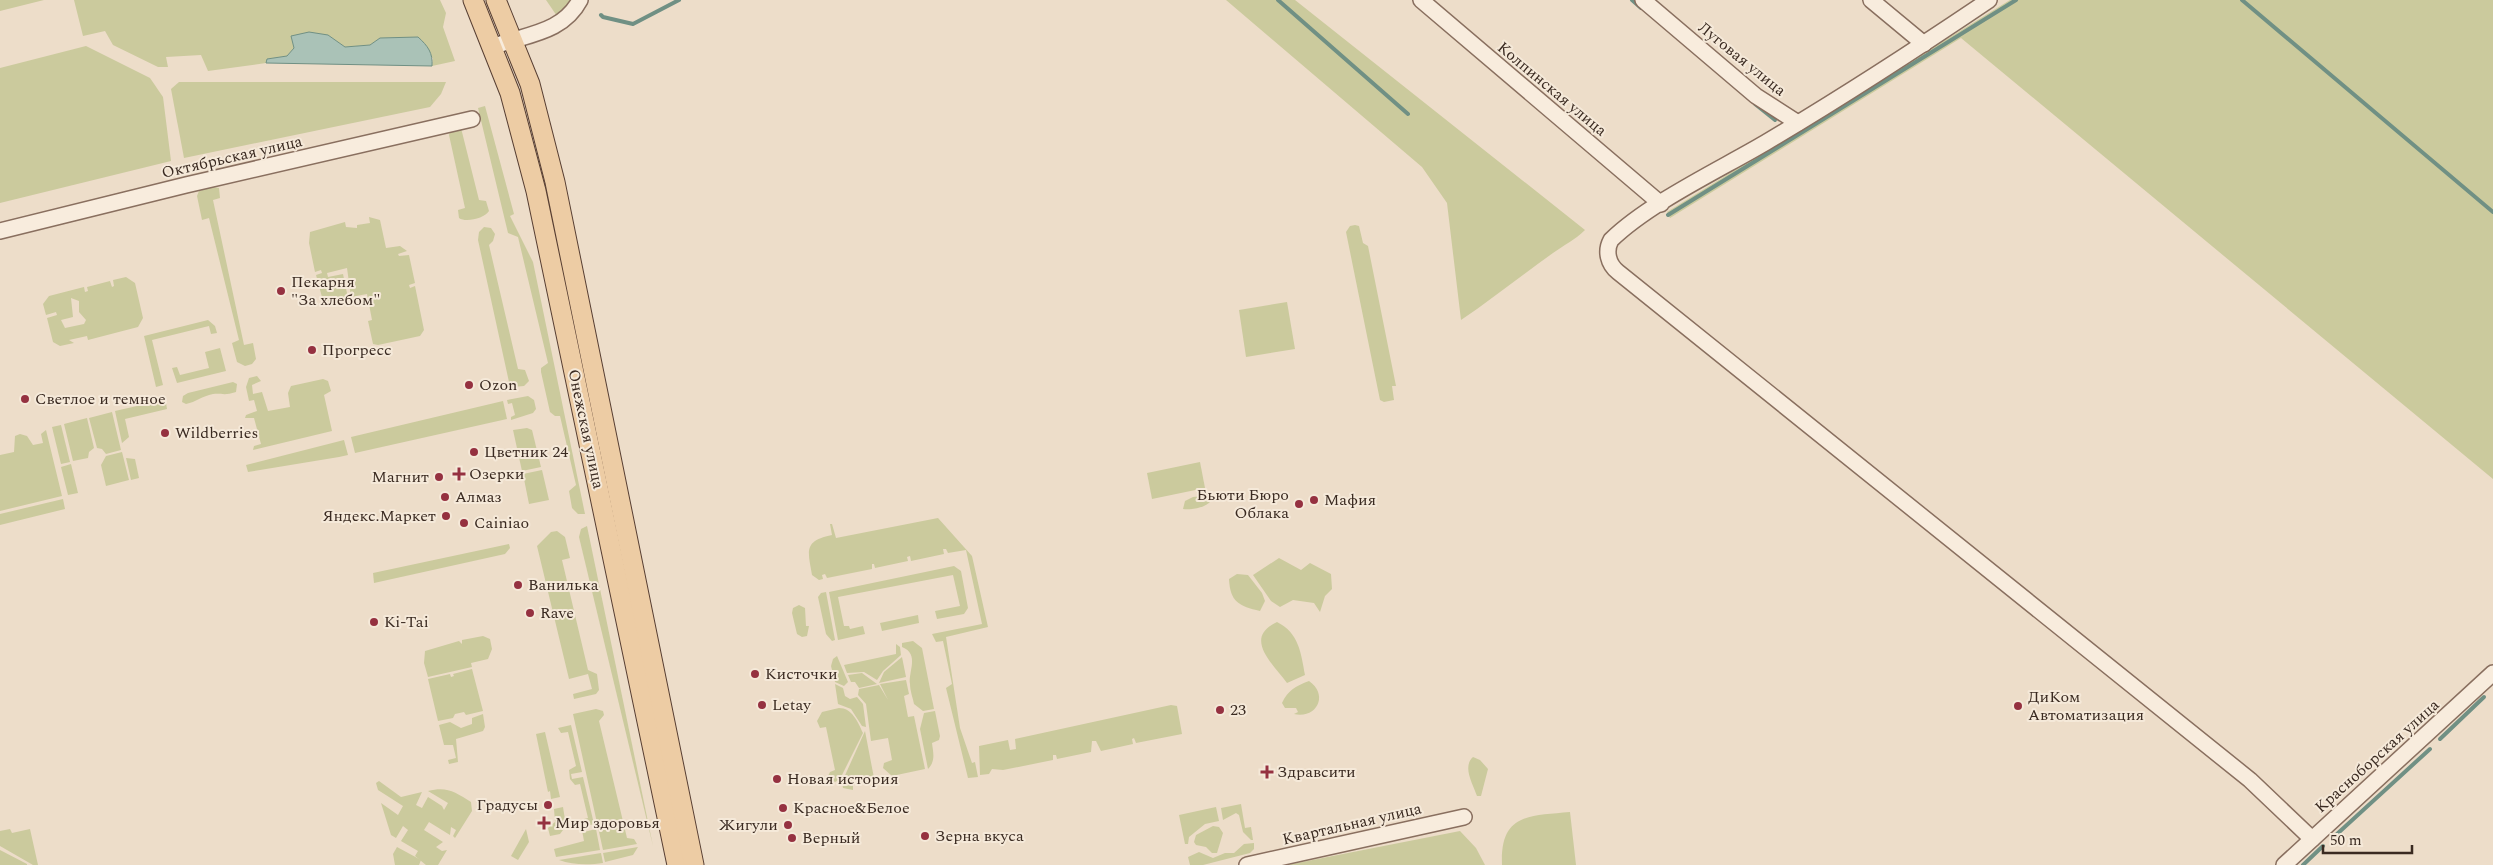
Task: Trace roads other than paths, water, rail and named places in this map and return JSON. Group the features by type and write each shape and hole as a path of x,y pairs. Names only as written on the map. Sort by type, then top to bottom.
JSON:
{"main road":[{"name":"Онежская улица","path":"473,0 510,93 536,191 677,865"},
{"name":"Онежская улица","path":"496,0 530,84 555,182 694,865"}],"street":[{"path":"493,47 552,28 565,18 580,0"},
{"name":"Колпинская улица","path":"1421,0 1661,204"},
{"name":"Луговая улица","path":"1643,0 1756,96 1798,123"},
{"path":"1871,0 1924,44"},
{"path":"1989,0 1924,44 1798,123 1661,204 1611,240 1607,247 1609,259 1614,269 2244,775 2312,838"},
{"name":"Октябрьская улица","path":"0,231 186,185 472,119"},
{"name":"Красноборская улица","path":"2284,865 2493,673"},
{"name":"Квартальная улица","path":"1247,865 1464,816"}],"waterway":[{"path":"601,15 633,24 679,0"},
{"path":"1278,0 1408,114"},
{"path":"1632,0 1641,8"},
{"path":"1668,215 2016,0"},
{"path":"2242,0 2493,212"},
{"path":"1755,104 1775,120"},
{"path":"2440,739 2484,697"},
{"path":"2337,834 2430,749"},
{"path":"2303,865 2323,846"}],"place":[{"name":"Пекарня \"За хлебом\"","path":"281,291"},
{"name":"Прогресс","path":"312,350"},
{"name":"Ozon","path":"469,385"},
{"name":"Светлое и темное","path":"25,399"},
{"name":"Wildberries","path":"165,433"},
{"name":"Цветник 24","path":"474,452"},
{"name":"Озерки","path":"459,474"},
{"name":"Магнит","path":"439,477"},
{"name":"Алмаз","path":"445,497"},
{"name":"Мафия","path":"1314,500"},
{"name":"Бьюти Бюро Облака","path":"1299,504"},
{"name":"Яндекс.Маркет","path":"446,516"},
{"name":"Сainiao","path":"464,523"},
{"name":"Ванилька","path":"518,585"},
{"name":"Rave","path":"530,613"},
{"name":"Ki-Tai","path":"374,622"},
{"name":"Кисточки","path":"755,674"},
{"name":"Letay","path":"762,705"},
{"name":"ДиКом Автоматизация","path":"2018,706"},
{"name":"23","path":"1220,710"},
{"name":"Здравсити","path":"1267,772"},
{"name":"Новая история","path":"777,779"},
{"name":"Градусы","path":"548,805"},
{"name":"Красное&Белое","path":"783,808"},
{"name":"Мир здоровья","path":"544,823"},
{"name":"Жигули","path":"788,825"},
{"name":"Зерна вкуса","path":"925,836"},
{"name":"Верный","path":"792,838"}]}
